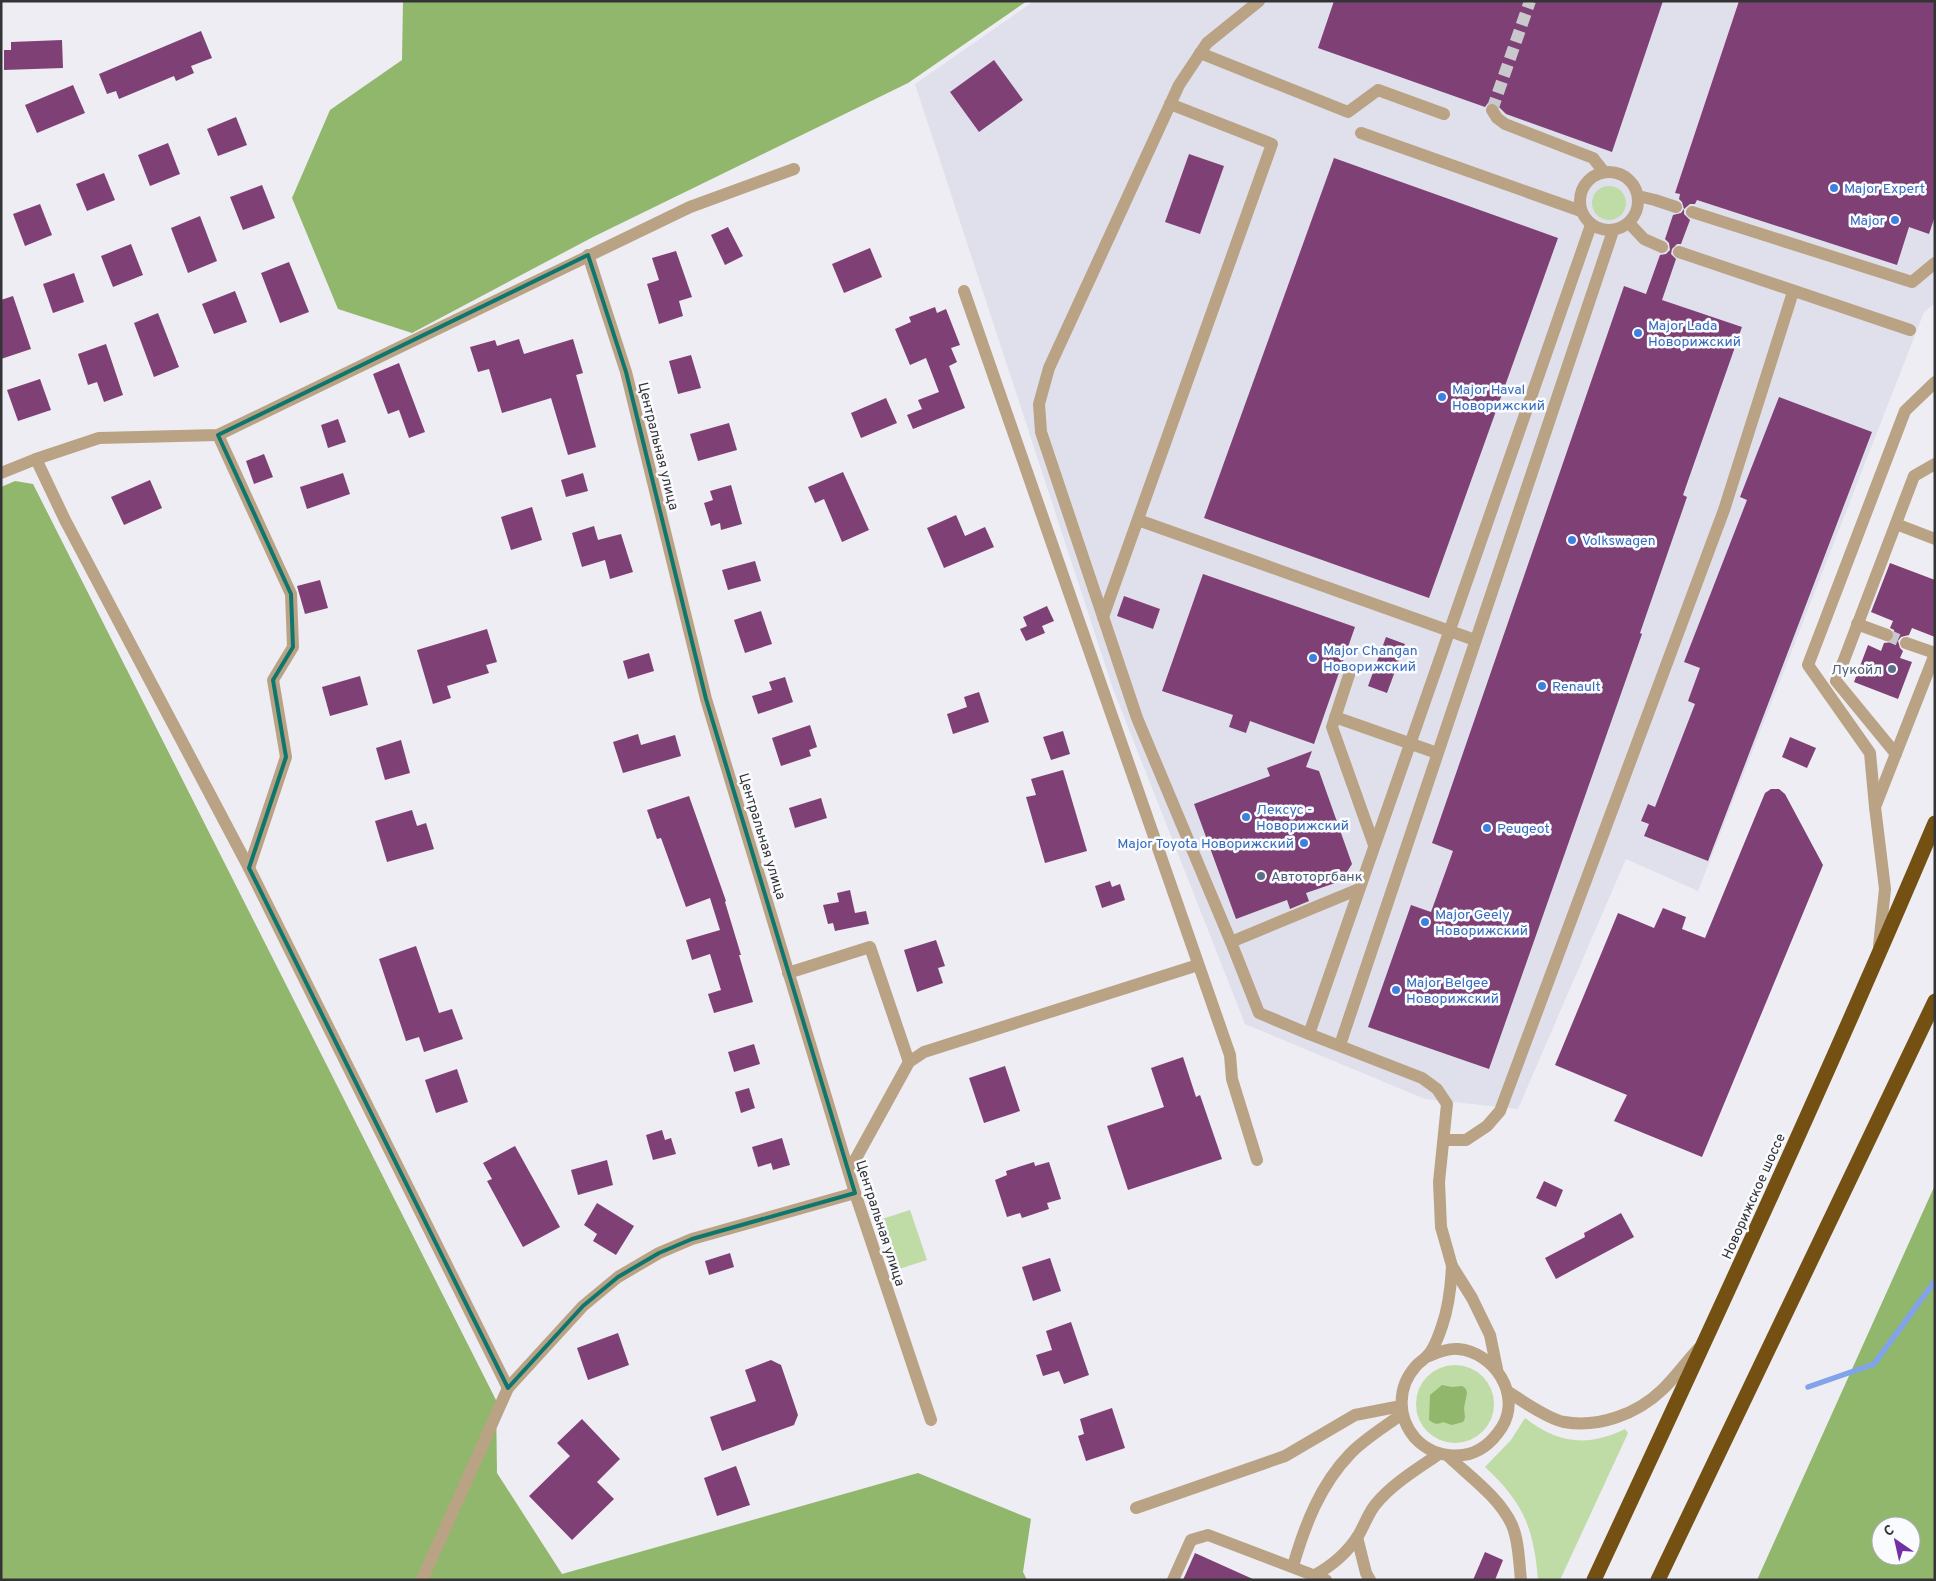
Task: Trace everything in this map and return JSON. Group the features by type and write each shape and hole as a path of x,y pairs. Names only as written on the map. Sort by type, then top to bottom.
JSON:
{"highway":[{"name":"Новорижское шоссе","path":"1594,1580 1707,1338 1877,959 1935,823"},
{"path":"1658,1580 1935,1001"}],"street":[{"path":"1173,1580 1191,1540 1208,1535 1321,1577 1344,1555 1357,1537 1374,1506 1395,1485 1444,1455 1466,1455 1481,1449 1495,1438 1504,1424 1508,1408 1507,1390 1497,1369 1490,1335 1472,1298 1452,1266 1441,1227 1440,1182 1447,1104 1438,1089 1422,1078 1259,1013 1138,718 1041,432 1039,404 1049,368 1179,85 1207,43 1259,1"},
{"path":"1200,53 1348,112 1378,90 1444,114"},
{"path":"1103,616 1272,144 1170,104"},
{"path":"1492,110 1497,118 1505,124 1593,158 1604,172"},
{"path":"1361,133 1581,211"},
{"path":"1,473 99,438 218,435 690,207 794,168"},
{"path":"1604,172 1621,174 1635,187 1638,196 1638,206 1635,215 1629,223 1613,231 1591,225 1581,211 1579,203 1583,187 1596,175 1604,172"},
{"path":"1638,196 1676,207"},
{"path":"1692,212 1912,282 1935,262"},
{"path":"1629,223 1644,239 1662,246"},
{"path":"1309,1034 1448,630 1591,225"},
{"path":"1340,1045 1613,231"},
{"path":"1678,252 1792,292 1910,330"},
{"name":"Центральная улица","path":"588,255 626,372 706,699 855,1193 931,1420"},
{"path":"964,291 1230,1055 1232,1079 1257,1160"},
{"path":"1444,1140 1466,1140 1487,1126 1500,1111 1724,510 1792,292"},
{"path":"1877,959 1886,889 1870,754 1808,665 1905,411 1935,382"},
{"path":"218,435 291,594 293,647 274,680 286,757 249,868"},
{"path":"36,459 65,520 249,868 508,1388"},
{"path":"1896,754 1836,681 1914,476 1935,464"},
{"path":"1138,520 1475,640"},
{"path":"1896,524 1935,538"},
{"path":"1858,624 1887,636"},
{"path":"1875,807 1935,654 1906,642"},
{"path":"1350,675 1332,727 1374,845"},
{"path":"1335,717 1437,753"},
{"path":"1231,942 1359,889"},
{"path":"788,973 870,947 909,1062"},
{"path":"849,1171 909,1062 924,1052 1198,965"},
{"path":"422,1580 508,1388 584,1306 618,1277 658,1253 692,1239 855,1193"},
{"path":"1429,1356 1442,1327 1451,1296 1452,1266"},
{"path":"1507,1390 1532,1407 1563,1422 1598,1423 1633,1411 1662,1390 1707,1338"},
{"path":"1497,1369 1486,1359 1472,1352 1458,1349 1443,1350 1429,1356 1417,1365 1408,1377 1402,1391 1401,1410 1409,1431 1422,1445 1444,1455 1500,1506 1512,1527 1521,1580"},
{"path":"1136,1508 1284,1456 1355,1415 1401,1410"},
{"path":"1293,1566 1303,1532 1319,1496 1350,1453 1401,1410"},
{"path":"1357,1537 1366,1573 1370,1580"}],"highlighted area":[{"path":"588,255 626,372 706,699 855,1193 692,1239 659,1253 618,1277 583,1306 508,1388 249,868 286,757 273,680 293,647 291,594 218,435"}],"shaded area":[{"path":"1034,1 1935,1 1935,303 1924,312 1698,891 1626,859 1518,1109 1425,1099 1245,1024 1113,689 915,84"}],"green space":[{"path":"403,1 1027,1 908,83 593,237 412,333 338,309 292,198 330,110 402,60"},
{"path":"1609,186 1616,187 1621,191 1625,196 1625,210 1621,215 1616,219 1609,220 1602,219 1597,215 1593,210 1592,203 1593,196 1597,191 1602,187"},
{"path":"15,481 33,484 496,1400 497,1473 562,1574 918,1473 1031,1519 1023,1572 1027,1580 1,1580 1,487"},
{"path":"1935,1185 1935,1580 1757,1580"},
{"path":"910,1210 927,1260 899,1269 882,1219"},
{"path":"1455,1365 1470,1368 1483,1376 1491,1389 1494,1404 1491,1419 1483,1432 1470,1440 1455,1443 1440,1440 1427,1432 1419,1419 1416,1404 1419,1389 1427,1376 1440,1368"},
{"path":"1442,1385 1462,1386 1466,1389 1465,1418 1463,1422 1452,1425 1443,1422 1436,1424 1429,1420 1430,1395"},
{"path":"1525,1418 1549,1433 1561,1438 1574,1440 1598,1439 1625,1429 1628,1433 1560,1580 1538,1580 1533,1545 1524,1517 1509,1492 1485,1467 1511,1440"}],"building":[{"path":"1334,1 1663,1 1612,152 1506,114 1495,103 1488,103 1485,107 1318,48"},
{"path":"1739,1 1935,1 1935,216 1929,234 1909,227 1897,265 1697,200 1695,204 1690,204 1684,209 1679,199 1680,194 1675,193"},
{"path":"201,31 212,58 191,66 194,73 176,81 174,76 119,99 116,91 107,94 99,74"},
{"path":"62,40 63,68 4,70 4,50 11,50 11,42"},
{"path":"994,60 1023,100 979,132 950,92"},
{"path":"73,85 85,113 37,133 25,105"},
{"path":"236,117 247,145 218,156 207,129"},
{"path":"168,143 180,174 150,186 138,155"},
{"path":"1189,154 1224,166 1200,234 1165,222"},
{"path":"1334,158 1558,238 1429,598 1204,518"},
{"path":"104,173 115,200 87,211 76,184"},
{"path":"262,185 275,218 243,230 230,197"},
{"path":"40,204 52,235 25,246 13,214"},
{"path":"1684,209 1684,214 1690,220 1681,244 1677,244 1672,249 1671,254 1676,259 1662,300 1742,327 1683,495 1687,497 1640,633 1642,634 1489,1069 1368,1027 1411,905 1431,912 1453,851 1432,843 1624,286 1646,294 1660,255 1666,254 1670,250 1669,243 1665,239 1673,215 1681,213"},
{"path":"200,216 217,261 188,273 171,228"},
{"path":"728,227 743,256 725,265 711,235"},
{"path":"131,244 143,275 113,287 101,256"},
{"path":"870,248 882,277 844,293 832,264"},
{"path":"676,251 692,297 679,301 683,316 659,324 647,284 659,280 652,258"},
{"path":"289,262 309,312 280,323 261,273"},
{"path":"74,273 84,302 53,313 43,284"},
{"path":"235,291 247,322 214,334 202,304"},
{"path":"13,296 31,349 1,359 1,300"},
{"path":"935,307 937,313 946,309 960,345 951,348 957,362 949,366 965,408 913,429 907,415 922,409 918,400 939,392 926,358 910,365 895,329 911,322 909,317"},
{"path":"158,313 179,367 154,377 134,323"},
{"path":"519,339 524,354 573,339 583,373 576,375 596,447 568,455 551,398 502,413 489,369 478,372 470,347 495,340 497,346"},
{"path":"106,344 123,395 104,402 97,382 88,385 78,354"},
{"path":"691,355 701,388 678,394 669,361"},
{"path":"399,363 425,432 409,438 399,410 388,414 373,374"},
{"path":"40,379 51,410 18,421 7,390"},
{"path":"1779,397 1872,432 1708,861 1644,836 1649,824 1641,821 1648,804 1655,807 1695,704 1688,701 1700,668 1684,662 1747,500 1740,497"},
{"path":"886,398 897,423 861,438 851,413"},
{"path":"338,419 346,442 328,448 321,425"},
{"path":"729,423 737,450 698,461 690,434"},
{"path":"264,454 273,477 254,484 246,461"},
{"path":"843,472 869,530 842,542 824,499 815,503 808,487"},
{"path":"343,473 350,494 307,509 300,487"},
{"path":"583,473 588,491 566,497 561,480"},
{"path":"150,480 162,508 124,525 111,497"},
{"path":"731,485 742,524 721,530 720,523 711,526 704,503 713,500 710,491"},
{"path":"532,507 542,540 511,550 501,517"},
{"path":"956,515 965,536 985,527 994,547 944,568 927,528"},
{"path":"594,526 598,540 621,534 633,572 610,579 605,560 582,567 572,533"},
{"path":"755,561 761,581 728,590 722,570"},
{"path":"1890,563 1935,580 1935,637 1912,628 1909,635 1901,637 1898,641 1903,651 1900,658 1912,662 1898,699 1854,682 1868,645 1881,651 1884,643 1892,642 1895,637 1894,630 1890,628 1893,621 1871,612"},
{"path":"1203,574 1355,627 1314,744 1250,721 1246,733 1229,727 1233,715 1162,691"},
{"path":"320,580 328,608 305,614 297,586"},
{"path":"1124,596 1160,609 1153,629 1117,616"},
{"path":"1047,606 1054,621 1042,626 1045,633 1026,641 1020,629 1027,626 1023,617"},
{"path":"761,611 772,644 745,653 734,620"},
{"path":"487,629 497,662 486,665 489,673 447,686 451,698 433,704 417,650"},
{"path":"1386,637 1405,644 1387,693 1368,686"},
{"path":"649,653 654,671 628,679 623,661"},
{"path":"360,676 368,705 330,716 322,687"},
{"path":"785,677 793,702 758,714 752,696 772,690 769,682"},
{"path":"979,692 989,722 953,734 947,714 967,707 964,697"},
{"path":"810,725 817,747 809,750 811,756 781,766 772,738"},
{"path":"1063,731 1070,754 1051,760 1043,737"},
{"path":"638,734 641,745 675,735 681,756 623,773 613,742"},
{"path":"1790,737 1816,748 1807,768 1782,757"},
{"path":"401,740 410,773 385,780 376,748"},
{"path":"1312,751 1306,767 1319,771 1352,864 1341,881 1306,893 1309,901 1290,909 1287,900 1236,919 1194,804 1270,776 1267,768"},
{"path":"1063,770 1087,851 1045,863 1026,797 1036,795 1031,779"},
{"path":"1771,789 1779,789 1785,794 1823,865 1702,1157 1614,1121 1627,1095 1555,1065 1618,913 1654,928 1663,908 1686,917 1682,929 1705,938 1765,793"},
{"path":"689,796 726,901 753,1002 714,1013 708,994 721,990 710,954 692,960 686,940 720,930 710,898 686,907 661,838 657,839 647,810"},
{"path":"821,798 827,818 795,828 789,808"},
{"path":"412,810 417,826 426,823 434,849 387,862 375,821"},
{"path":"1110,881 1112,887 1120,884 1125,900 1102,908 1095,886"},
{"path":"850,890 855,913 866,911 869,924 835,931 833,923 828,924 823,905 839,902 837,893"},
{"path":"936,940 945,966 938,968 943,983 917,992 904,950"},
{"path":"416,946 439,1013 452,1009 463,1039 424,1052 419,1037 406,1041 379,959"},
{"path":"754,1044 760,1064 734,1072 728,1052"},
{"path":"1183,1057 1196,1097 1200,1095 1222,1159 1128,1190 1107,1126 1164,1107 1151,1068"},
{"path":"1005,1066 1020,1111 984,1123 969,1078"},
{"path":"457,1069 468,1102 436,1113 425,1080"},
{"path":"749,1088 755,1108 741,1113 735,1092"},
{"path":"662,1130 665,1140 671,1138 676,1154 653,1160 646,1135"},
{"path":"782,1138 790,1165 773,1170 771,1163 758,1167 752,1147"},
{"path":"515,1146 560,1227 523,1247 487,1181 492,1179 483,1163"},
{"path":"607,1160 613,1185 578,1195 571,1170"},
{"path":"1034,1162 1035,1166 1049,1162 1061,1199 1047,1203 1049,1209 1022,1218 1020,1213 1007,1217 995,1180 1007,1175 1006,1171"},
{"path":"1544,1181 1563,1190 1556,1207 1536,1198"},
{"path":"597,1203 634,1226 616,1255 593,1241 597,1234 584,1225"},
{"path":"1621,1213 1634,1237 1556,1279 1545,1258 1585,1237 1584,1233"},
{"path":"730,1253 734,1267 709,1275 705,1261"},
{"path":"1050,1258 1061,1291 1033,1301 1022,1267"},
{"path":"1071,1322 1089,1375 1064,1384 1059,1371 1043,1376 1036,1355 1052,1350 1046,1331"},
{"path":"618,1333 629,1365 588,1380 577,1348"},
{"path":"771,1360 781,1365 798,1415 794,1425 722,1451 710,1417 756,1401 745,1370"},
{"path":"1112,1408 1125,1448 1086,1461 1078,1436 1084,1434 1080,1419"},
{"path":"582,1419 620,1459 597,1482 614,1499 572,1540 529,1496 570,1456 557,1443"},
{"path":"736,1466 750,1505 717,1516 704,1478"},
{"path":"1485,1552 1503,1560 1495,1580 1473,1580"},
{"path":"1195,1553 1255,1580 1183,1580"}],"waterway":[{"path":"1808,1387 1874,1364 1935,1281"}],"tunnel":[{"path":"1492,110 1530,1"},
{"path":"1887,635 1906,643"}],"place":[{"name":"Major Expert","path":"1834,188"},
{"name":"Major","path":"1895,220"},
{"name":"Major Lada Новорижский","path":"1638,333"},
{"name":"Major Haval Новорижский","path":"1442,397"},
{"name":"Volkswagen","path":"1572,540"},
{"name":"Major Changan Новорижский","path":"1313,658"},
{"name":"Лукойл","path":"1892,669"},
{"name":"Renault","path":"1542,686"},
{"name":"Лексус - Новорижский","path":"1246,817"},
{"name":"Peugeot","path":"1487,828"},
{"name":"Major Toyota Новорижский","path":"1304,843"},
{"name":"Автоторгбанк","path":"1261,876"},
{"name":"Major Geely Новорижский","path":"1425,922"},
{"name":"Major Belgee Новорижский","path":"1396,990"}]}
